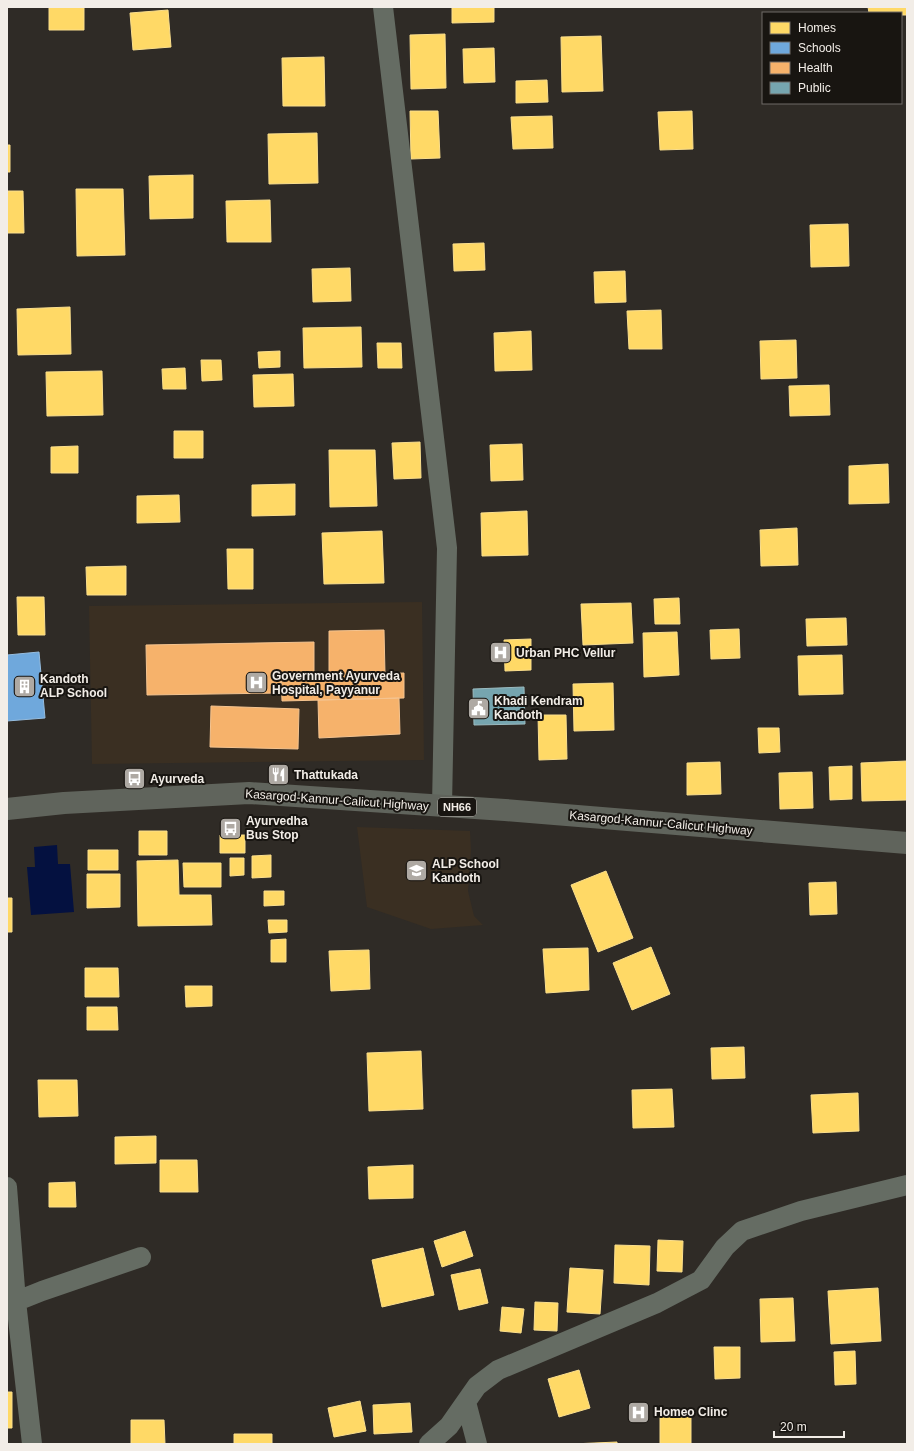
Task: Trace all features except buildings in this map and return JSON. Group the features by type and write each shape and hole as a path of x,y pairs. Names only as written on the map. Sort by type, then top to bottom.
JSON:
{"highway":[{"name":"Kasargod-Kannur-Calicut Highway","path":"7,809 64,803 249,793 442,806 907,843"}],"street":[{"path":"383,7 447,548 442,806"},
{"path":"429,1444 449,1426 477,1386 498,1370 657,1303 701,1280 725,1247 742,1231 801,1211 907,1185"},
{"path":"7,1187 12,1303 32,1444"},
{"path":"12,1303 42,1291 141,1257"},
{"path":"466,1402 477,1444"}],"shaded area":[{"name":"Government Ayurveda Hospital, Payyanur","path":"422,602 424,760 92,764 89,606"},
{"name":"ALP School Kandoth","path":"357,827 470,831 471,851 468,891 474,916 483,925 431,929 367,907"},
{"path":"57,845 58,864 70,864 74,912 31,915 27,867 35,867 34,847"}],"place":[{"name":"Urban PHC Vellur","path":"500,653"},
{"name":"Government Ayurveda Hospital, Payyanur","path":"257,683"},
{"name":"Kandoth ALP School","path":"25,686"},
{"name":"Khadi Kendram Kandoth","path":"479,708"},
{"name":"Thattukada","path":"278,775"},
{"name":"Ayurveda","path":"135,779"},
{"name":"Ayurvedha Bus Stop","path":"231,828"},
{"name":"ALP School Kandoth","path":"416,871"},
{"name":"Homeo Clinc","path":"639,1412"}]}
